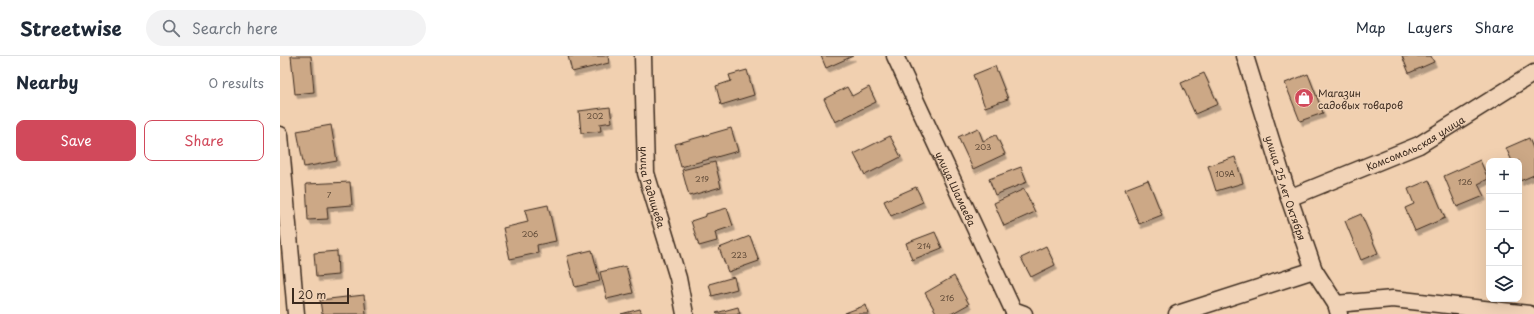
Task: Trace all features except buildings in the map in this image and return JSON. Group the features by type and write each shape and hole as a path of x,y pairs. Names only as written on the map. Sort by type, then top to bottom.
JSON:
{"street":[{"name":"улица Радищева","path":"643,56 646,173 678,278 685,314"},
{"name":"улица Шамаева","path":"895,56 1013,310 1024,314"},
{"name":"улица 25 лет Октября","path":"1245,56 1289,198 1314,270 1337,309"},
{"name":"Комсомольская улица","path":"1289,198 1419,144 1534,73"},
{"path":"280,136 296,314"},
{"path":"1177,314 1314,270"},
{"path":"1337,309 1393,299 1529,314"}],"place":[{"name":"Магазин садовых товаров","path":"1304,98"}]}
